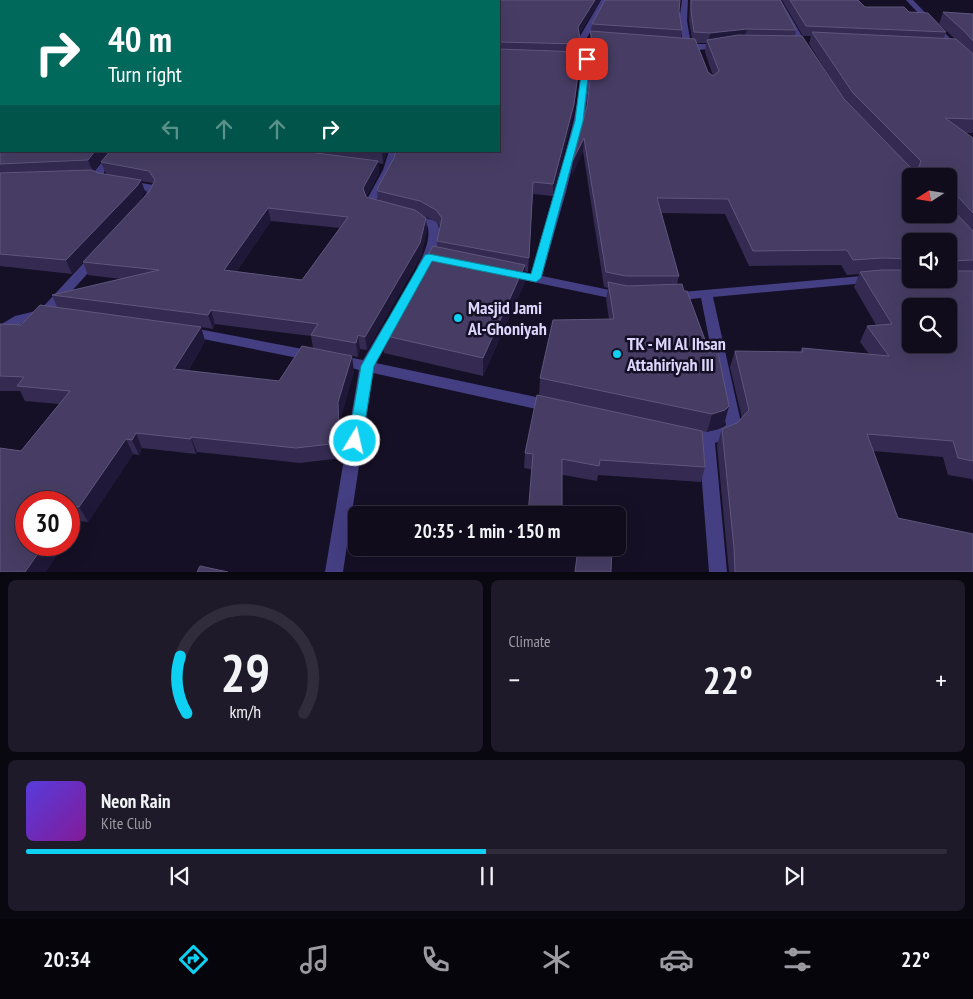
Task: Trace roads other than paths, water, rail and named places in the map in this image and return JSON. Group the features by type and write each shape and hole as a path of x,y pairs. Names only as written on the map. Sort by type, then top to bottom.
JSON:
{"street":[{"path":"536,278 579,121 582,59 587,38 604,0"},
{"path":"684,0 683,21 687,45"},
{"path":"778,0 811,58"},
{"path":"909,0 924,18 956,47 973,67"},
{"path":"924,18 934,18"},
{"path":"677,44 697,48 727,45"},
{"path":"946,47 956,47"},
{"path":"697,48 701,57"},
{"path":"115,152 94,177 149,187 152,192 148,201 135,215"},
{"path":"393,152 371,201 373,207 432,223 435,230 434,258 415,282"},
{"path":"44,313 103,250"},
{"path":"497,271 624,298 634,297"},
{"path":"662,297 828,282 885,279"},
{"path":"668,432 707,440 726,434 734,426 706,294"},
{"path":"0,334 20,318 44,313 63,315"},
{"path":"334,572 368,366 396,316"},
{"path":"178,331 368,366 561,408"},
{"path":"707,440 718,572"}],"place":[{"name":"Masjid Jami Al-Ghoniyah","path":"458,318"},
{"name":"TK - MI Al Ihsan Attahiriyah III","path":"617,354"}]}
